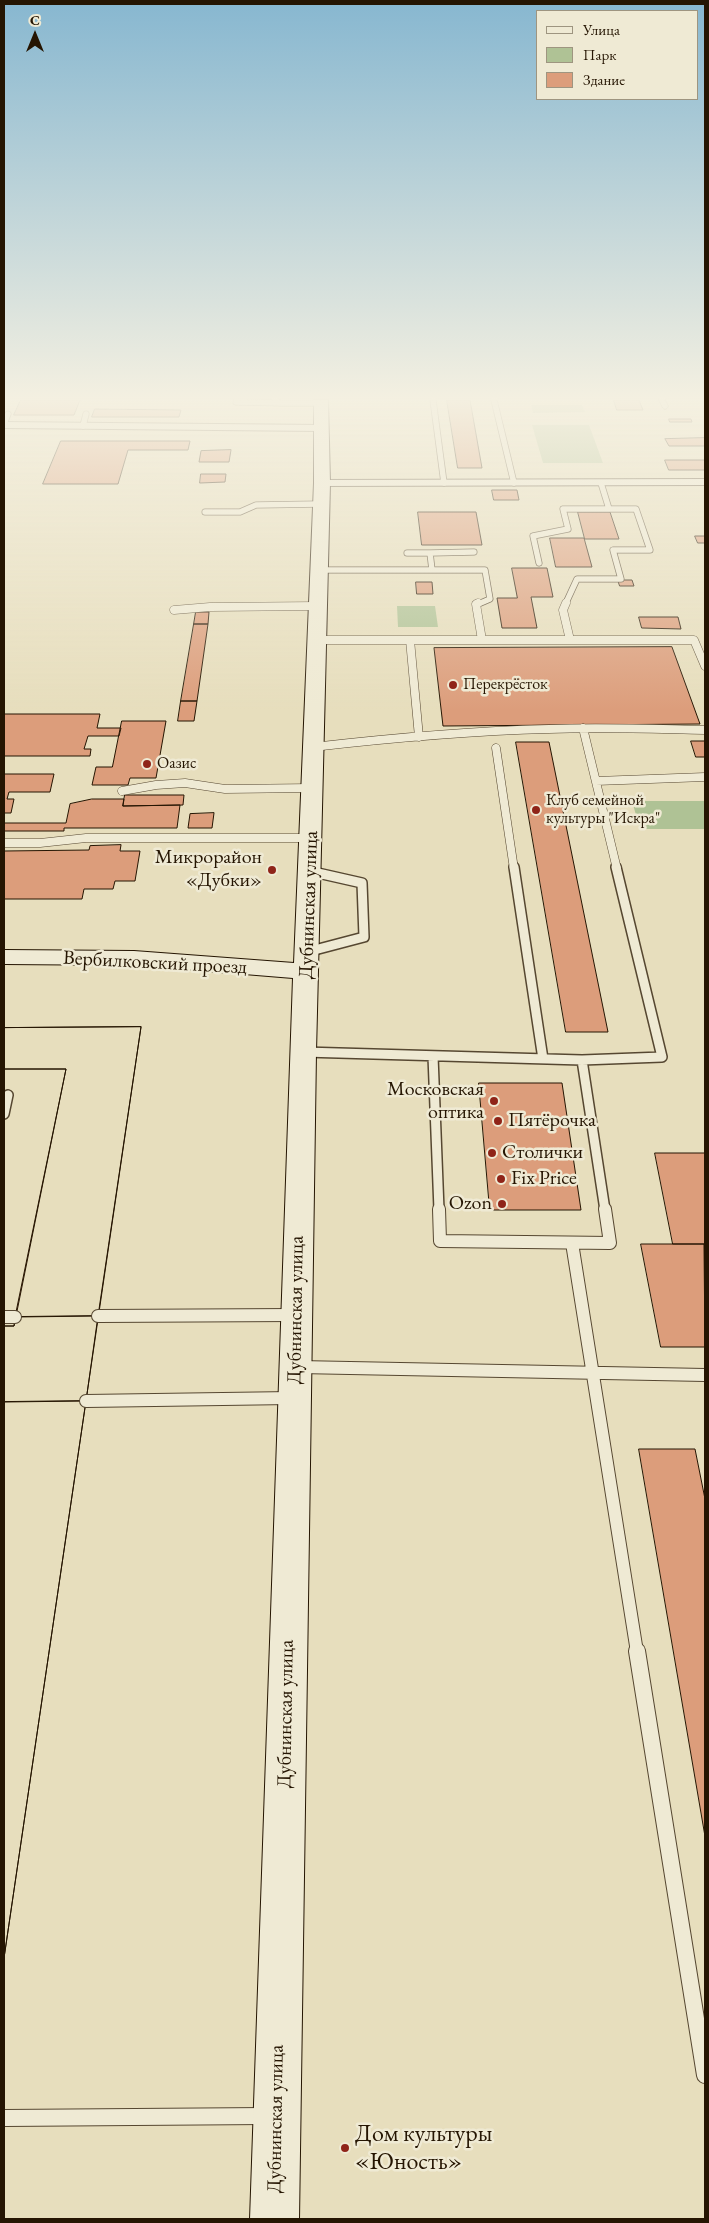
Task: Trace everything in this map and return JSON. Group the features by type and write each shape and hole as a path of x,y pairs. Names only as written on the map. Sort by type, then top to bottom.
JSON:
{"street":[{"name":"Дубнинская улица","path":"274,2219 303,1052 321,504"},
{"name":"Вербилковский проезд","path":"4,957 307,962"}],"lane":[{"path":"205,512 240,512 258,504"},
{"path":"607,504 609,509"},
{"path":"539,563 533,536 568,528 563,509 636,509 650,550 613,550 621,579 577,579 563,610 570,640"},
{"path":"430,552 432,570"},
{"path":"407,553 474,552"},
{"path":"318,570 485,570 490,599 476,604 482,640"},
{"path":"174,610 210,607 317,606"},
{"path":"316,640 694,640 705,666"},
{"path":"410,640 419,737"},
{"path":"303,1052 582,1060 662,1057 583,728"},
{"path":"313,748 419,737 583,728 705,730"},
{"path":"496,748 543,1059"},
{"path":"596,781 705,777"},
{"path":"122,791 156,784 186,783 225,788 312,788"},
{"path":"4,843 40,843 86,838 310,838"},
{"path":"307,962 364,937 362,883 309,871"},
{"path":"433,1056 440,1241 610,1244 582,1060"},
{"path":"4,1114 8,1095"},
{"path":"572,1243 705,2075"},
{"path":"98,1316 296,1315"},
{"path":"295,1367 705,1375"},
{"path":"86,1401 294,1398"},
{"path":"4,2118 276,2116"}],"green space":[{"path":"397,606 435,606 438,627 398,627"},
{"path":"632,801 705,801 705,829 640,829"}],"building":[{"path":"418,512 476,512 482,545 422,545"},
{"path":"578,512 610,512 619,539 585,539"},
{"path":"695,536 705,536 705,543 698,543"},
{"path":"550,538 584,538 592,567 556,567"},
{"path":"512,568 547,568 553,597 531,597 537,628 502,628 497,598 517,598"},
{"path":"618,580 632,580 634,586 620,586"},
{"path":"416,582 432,582 433,594 417,594"},
{"path":"196,612 209,612 208,624 194,624"},
{"path":"639,617 678,617 681,629 642,628"},
{"path":"194,624 208,624 197,701 181,701"},
{"path":"672,647 700,724 443,726 434,648"},
{"path":"181,701 197,701 194,721 178,721"},
{"path":"4,714 100,714 97,728 121,728 119,736 88,736 84,749 91,749 90,756 4,756"},
{"path":"122,721 166,721 156,778 130,778 128,785 92,785 96,767 112,767"},
{"path":"691,741 705,741 705,757 696,757"},
{"path":"516,742 549,742 608,1032 566,1032"},
{"path":"4,774 54,774 50,792 9,792 7,799 14,799 11,813 4,813"},
{"path":"125,795 184,795 183,805 123,806"},
{"path":"92,799 124,799 123,806 180,805 177,828 64,828 64,831 4,831 4,823 66,823 70,804"},
{"path":"214,813 212,828 188,828 190,814"},
{"path":"121,845 120,851 140,851 135,881 115,881 113,889 84,889 82,899 4,899 4,851 89,850 90,846"},
{"path":"141,1027 4,1958 4,1326 14,1326 66,1069 4,1069 4,1028"},
{"path":"141,1027 98,1316 15,1317 66,1069 4,1069 4,1028"},
{"path":"479,1083 562,1083 581,1210 490,1210"},
{"path":"655,1153 705,1153 705,1244 673,1244"},
{"path":"641,1244 704,1244 705,1347 661,1347"},
{"path":"98,1316 86,1401 4,1402 4,1326 14,1326 15,1317"},
{"path":"86,1401 4,1958 4,1402"},
{"path":"639,1449 695,1449 705,1499 705,1836"}],"place":[{"name":"Перекрёсток","path":"453,685"},
{"name":"Оазис","path":"147,764"},
{"name":"Клуб семейной культуры \"Искра\"","path":"536,810"},
{"name":"Микрорайон «Дубки»","path":"272,870"},
{"name":"Московская оптика","path":"494,1101"},
{"name":"Пятёрочка","path":"498,1121"},
{"name":"Столички","path":"492,1153"},
{"name":"Fix Price","path":"501,1179"},
{"name":"Ozon","path":"502,1204"},
{"name":"Дом культуры «Юность»","path":"345,2148"}]}
